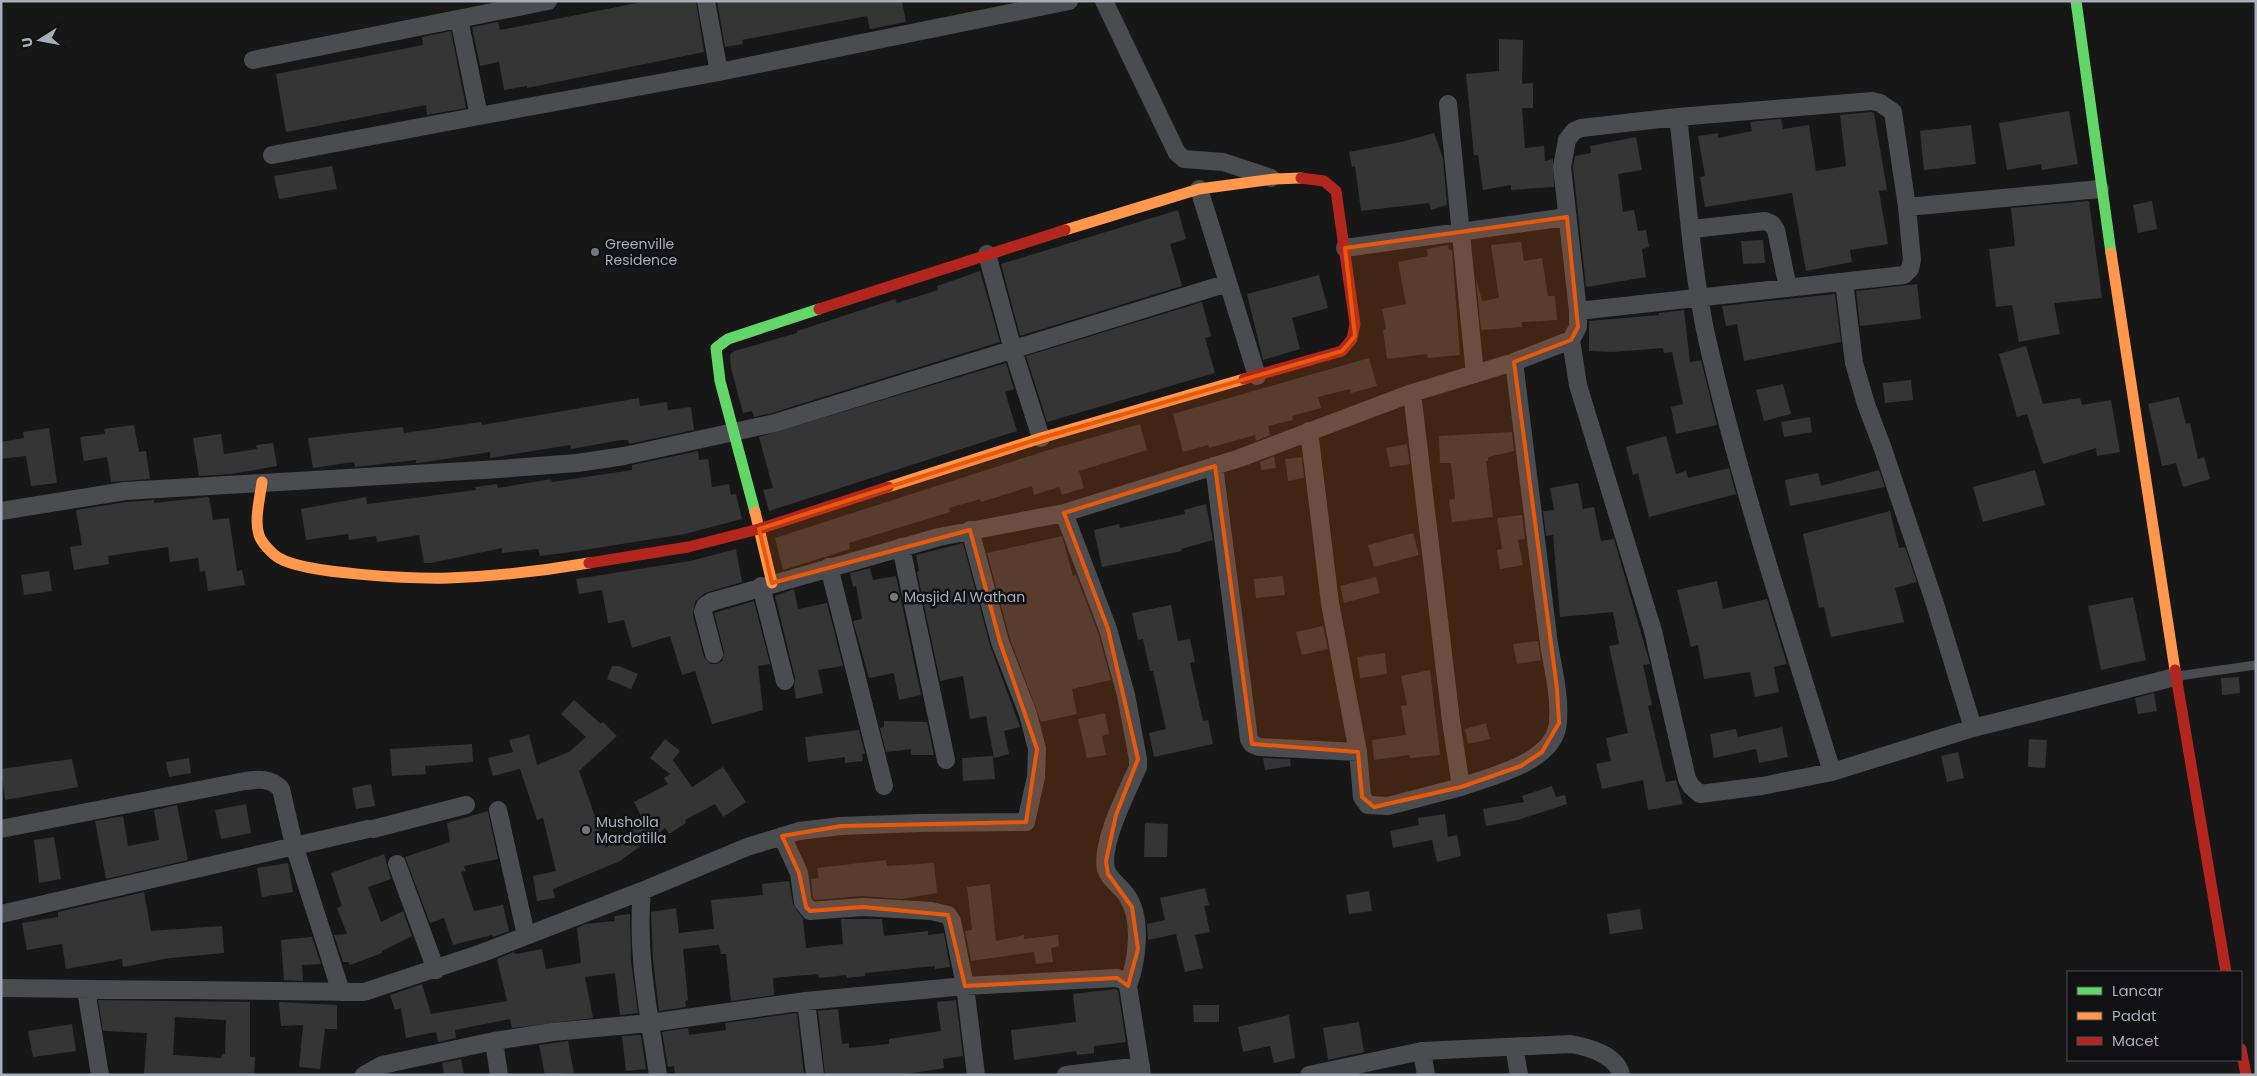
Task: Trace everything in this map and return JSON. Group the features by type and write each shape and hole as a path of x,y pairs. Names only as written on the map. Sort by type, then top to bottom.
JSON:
{"street":[{"path":"254,60 548,1"},
{"path":"706,1 719,72"},
{"path":"272,154 719,72 1069,1"},
{"path":"1104,1 1176,153 1184,159 1223,162 1274,179"},
{"path":"2076,1 2100,189 2175,677 2226,971"},
{"path":"459,19 479,116"},
{"path":"1578,311 1904,274 1910,269 1912,260 1907,207 1893,112 1880,102 1872,101 1678,117 1590,125 1574,131 1567,140 1562,167 1578,311 1578,327 1571,340 1578,385 1653,631 1686,772 1691,786 1700,794 1762,786 1832,772 1973,728 2175,677"},
{"path":"1448,104 1475,374"},
{"path":"1678,117 1700,298 1707,338 1747,494 1832,772"},
{"path":"262,482 258,519 260,536 268,548 278,558 297,565 350,573 447,578 540,571 688,547 759,529 1041,438 1342,351 1351,343 1355,336 1355,324 1346,248 1336,191 1331,185 1320,179 1274,179 1199,189 986,254 728,339 716,348 716,361 759,529 785,681"},
{"path":"1199,189 1257,376"},
{"path":"1907,207 2100,189"},
{"path":"1346,248 1567,217"},
{"path":"1692,229 1765,221 1772,224 1776,230 1788,288"},
{"path":"986,254 1013,350 1041,438"},
{"path":"1844,282 1854,363 1926,578 1973,728"},
{"path":"1,510 125,490 577,463 624,456 775,422 1228,283"},
{"path":"714,654 704,619 706,606 711,602 767,584 901,547 970,530 1064,512 1214,466 1309,430 1412,394 1514,362 1571,340"},
{"path":"1309,430 1330,603 1358,752 1362,797 1368,805 1388,806 1461,787 1520,766 1532,759 1542,752 1559,723 1557,689 1549,644 1514,362"},
{"path":"1412,394 1451,721 1461,787"},
{"path":"1214,466 1249,739 1252,744 1259,747 1358,752"},
{"path":"1064,512 1108,629 1126,695 1138,759 1138,767 1116,815 1106,862 1108,874 1128,897 1132,907 1138,949 1136,965 1128,986"},
{"path":"1,988 340,992 376,990 436,970 642,891 747,847 799,831 841,826 949,822 1026,822 1036,776 1037,749 1028,714 1000,642 970,530"},
{"path":"901,547 946,760"},
{"path":"829,567 884,786"},
{"path":"1,829 263,779 276,784 281,789 294,845 340,992"},
{"path":"1,914 466,806"},
{"path":"498,810 526,935"},
{"path":"782,836 799,873 803,902 810,911 863,907 931,911 948,915 952,921 965,986 976,1075"},
{"path":"397,864 436,970"},
{"path":"642,891 640,912 643,980 658,1075"},
{"path":"364,1075 382,1065 494,1041 552,1032 650,1023 806,1001 965,986 1117,978 1125,981 1128,986 1142,1071 1066,1075"},
{"path":"86,990 100,1075"},
{"path":"806,1001 815,1075"},
{"path":"494,1041 499,1075"},
{"path":"1309,1075 1422,1051 1570,1044 1589,1047 1606,1056 1620,1069 1621,1075"},
{"path":"1514,1047 1518,1075"},
{"path":"1422,1051 1426,1075"},
{"path":"2242,1052 2249,1073"}],"lane":[{"path":"2175,677 2256,665"}],"highlighted area":[{"path":"1567,217 1578,327 1571,340 1514,362 1557,689 1559,723 1542,752 1521,766 1461,787 1374,807 1362,797 1358,752 1252,744 1215,466 1064,513 1108,629 1138,759 1116,815 1106,861 1108,874 1132,907 1138,949 1128,986 1117,978 965,986 948,915 863,907 810,911 806,907 799,873 782,836 841,826 1026,822 1037,749 1000,642 970,530 772,583 759,529 1041,438 1342,351 1355,336 1345,248"}],"building":[{"path":"647,1 696,1 704,52 527,88 527,86 504,90 499,62 480,66 472,27 498,22 500,30"},
{"path":"717,1 902,1 906,22 870,29 867,16 742,40 743,44 725,47"},
{"path":"451,31 466,108 427,115 426,105 286,132 276,74 423,45 422,37"},
{"path":"1499,39 1523,40 1522,84 1533,83 1533,108 1522,108 1525,148 1544,146 1545,161 1553,159 1554,187 1511,190 1511,185 1483,190 1478,155 1474,155 1466,74 1499,71"},
{"path":"2069,111 2078,164 2042,170 2041,164 2007,170 1999,123"},
{"path":"1874,113 1887,190 1879,191 1888,244 1850,250 1852,262 1806,271 1792,193 1705,207 1700,177 1705,176 1698,136 1718,133 1718,138 1752,131 1750,122 1781,119 1783,129 1809,125 1816,171 1846,166 1840,115"},
{"path":"1971,125 1976,164 1924,170 1920,131"},
{"path":"1434,133 1443,158 1447,205 1431,210 1429,203 1361,211 1355,166 1352,167 1349,152 1401,142"},
{"path":"1636,137 1642,170 1618,174 1623,212 1634,210 1638,231 1646,230 1649,247 1642,249 1646,277 1586,287 1573,167 1575,156 1591,153 1590,146"},
{"path":"332,166 337,189 279,199 274,176"},
{"path":"2089,201 2102,298 2054,303 2060,334 2019,342 2012,305 1996,307 1989,249 2015,246 2011,208"},
{"path":"2152,201 2157,229 2138,233 2133,205"},
{"path":"1178,210 1186,239 1170,244 1182,286 1020,336 1001,264"},
{"path":"1763,240 1765,263 1743,264 1741,241"},
{"path":"1521,242 1524,261 1542,258 1548,296 1555,296 1557,320 1522,322 1522,327 1481,330 1476,278 1482,301 1499,298 1491,245"},
{"path":"1448,245 1449,250 1452,250 1460,355 1428,358 1427,354 1387,359 1383,330 1386,329 1382,309 1406,304 1398,262 1428,256 1427,249"},
{"path":"980,271 1000,342 772,413 754,417 752,411 743,413 731,368 730,355 734,351 797,333 797,331 895,299 897,303 938,290 937,286"},
{"path":"1319,275 1328,308 1292,318 1300,349 1263,360 1247,294"},
{"path":"1917,284 1921,319 1860,326 1856,291"},
{"path":"1835,294 1841,342 1744,361 1737,324 1726,326 1722,306"},
{"path":"1202,302 1211,336 1205,338 1215,373 1047,422 1026,356"},
{"path":"1684,310 1690,362 1701,360 1717,425 1676,434 1671,407 1683,404 1672,352 1664,353 1663,348 1612,352 1589,351 1589,321 1659,315 1659,313"},
{"path":"2026,346 2043,404 2080,398 2082,405 2111,400 2120,452 2097,456 2096,448 2043,464 2027,414 2017,417 1999,354"},
{"path":"1369,358 1377,386 1351,393 1350,389 1318,397 1321,408 1292,416 1293,420 1268,426 1270,435 1256,441 1255,435 1209,448 1208,445 1183,452 1173,414"},
{"path":"1006,363 1014,389 1005,392 1017,431 769,511 763,490 773,488 759,437"},
{"path":"1911,380 1913,400 1885,403 1883,383"},
{"path":"1783,384 1791,414 1764,421 1756,390"},
{"path":"2179,397 2186,424 2190,423 2198,459 2204,457 2210,479 2183,487 2176,463 2162,466 2148,404"},
{"path":"639,398 640,406 667,402 668,410 691,407 694,430 629,444 628,440 622,440 571,449 570,445 490,458 490,452 419,463 416,463 416,460 355,467 354,462 313,468 308,438 403,427 404,433 481,422 482,425"},
{"path":"1810,417 1812,432 1784,437 1781,422"},
{"path":"1140,424 1147,450 1079,471 1084,488 1062,495 1059,487 1034,495 1032,486 981,502 980,499 949,508 950,512 849,543 850,549 783,570 775,538 1045,451"},
{"path":"134,425 139,452 146,451 150,479 111,482 107,457 84,461 80,437 105,434 104,429"},
{"path":"49,428 57,483 31,486 26,456 1,459 1,442 24,438 23,432"},
{"path":"1512,432 1514,451 1488,457 1488,461 1486,461 1493,517 1452,522 1449,500 1455,499 1451,463 1440,463 1439,436"},
{"path":"221,434 224,454 257,449 256,445 273,443 277,466 231,474 199,476 193,438"},
{"path":"1666,436 1676,474 1686,471 1688,478 1729,468 1736,494 1649,517 1638,473 1633,475 1626,447"},
{"path":"1407,444 1410,464 1390,467 1386,448"},
{"path":"698,451 699,460 708,459 712,487 729,484 731,495 736,494 742,519 685,534 571,552 540,556 538,549 502,553 502,548 431,563 424,563 419,535 377,542 376,536 349,540 348,534 306,540 301,509 366,497 367,504 476,490 475,487 497,484 498,488 551,479 552,482 632,470 632,465"},
{"path":"1274,456 1276,468 1261,470 1260,462"},
{"path":"1302,457 1304,478 1288,481 1285,459"},
{"path":"1879,470 1885,487 1790,506 1785,480 1818,473 1821,486"},
{"path":"2035,470 2045,505 1983,522 1973,487"},
{"path":"1578,483 1583,509 1594,507 1601,541 1614,539 1650,664 1643,665 1652,705 1648,706 1666,782 1676,780 1683,804 1648,810 1643,780 1602,789 1596,764 1611,761 1606,738 1628,733 1609,646 1619,644 1613,612 1560,617 1553,535 1546,536 1543,511 1554,510 1550,488"},
{"path":"209,497 213,520 229,518 237,571 242,570 245,585 208,591 205,571 200,572 198,558 170,562 168,547 108,556 109,564 74,570 70,547 82,545 76,510 126,502 154,500 154,503"},
{"path":"1206,504 1213,540 1181,549 1182,551 1102,567 1094,530 1119,524 1120,528 1185,514 1184,510"},
{"path":"1890,511 1899,548 1905,547 1917,582 1895,588 1904,622 1831,637 1824,607 1819,608 1803,534"},
{"path":"1522,515 1525,539 1518,540 1523,565 1500,569 1497,550 1502,549 1497,518"},
{"path":"1413,533 1419,555 1374,567 1368,545"},
{"path":"1062,536 1073,576 1076,575 1098,632 1111,680 1072,689 1077,714 1041,722 1010,639 987,553"},
{"path":"963,543 990,645 1020,727 1004,731 1009,754 994,758 986,716 970,719 963,676 940,681 917,572 919,571 916,555"},
{"path":"736,549 742,582 705,593 695,602 693,615 704,657 711,664 722,661 724,652 714,613 754,601 770,664 758,666 763,710 712,724 695,671 682,675 670,636 632,648 624,620 608,623 602,590 579,594 576,579 690,561"},
{"path":"870,568 873,580 896,576 921,695 899,700 894,673 869,678 853,621 862,619 856,586 853,587 850,573"},
{"path":"49,571 52,591 24,595 21,575"},
{"path":"1283,576 1285,595 1256,598 1254,579"},
{"path":"1376,577 1380,593 1344,603 1340,586"},
{"path":"1717,581 1723,609 1767,599 1787,664 1774,667 1779,692 1755,697 1750,672 1704,679 1698,645 1691,647 1677,590"},
{"path":"794,589 798,609 827,603 843,666 818,670 823,693 796,699 795,678 775,596"},
{"path":"2133,597 2146,660 2101,670 2088,606"},
{"path":"1171,605 1178,641 1190,639 1195,662 1190,663 1203,721 1208,720 1213,744 1154,757 1149,733 1166,729 1153,671 1150,671 1143,639 1138,640 1132,613"},
{"path":"1323,626 1328,649 1302,655 1296,632"},
{"path":"1538,641 1541,660 1517,664 1513,644"},
{"path":"1385,653 1387,674 1360,678 1357,657"},
{"path":"612,666 619,666 638,674 631,689 607,679"},
{"path":"1430,670 1440,755 1410,758 1409,755 1374,760 1372,740 1406,735 1401,706 1407,705 1401,676"},
{"path":"2239,677 2240,693 2222,695 2221,678"},
{"path":"2154,693 2157,711 2138,714 2135,698"},
{"path":"574,700 601,724 603,722 617,736 579,771 606,848 643,820 634,802 668,784 664,778 670,774 650,758 665,739 680,751 673,760 692,787 723,767 746,802 723,817 715,804 685,820 686,823 669,834 665,828 620,861 553,889 555,898 537,901 533,876 556,871 543,818 537,820 520,769 493,776 488,758 513,752 509,740 529,735 537,765 569,752 586,737 561,714"},
{"path":"1105,713 1109,734 1102,736 1106,755 1087,758 1078,719"},
{"path":"884,721 927,722 934,755 911,755 911,749 886,752 880,728 884,727"},
{"path":"1486,723 1490,739 1468,744 1465,729"},
{"path":"1782,727 1788,757 1759,763 1756,749 1714,758 1710,734 1736,729 1738,737"},
{"path":"859,730 865,754 862,754 863,761 845,763 845,757 808,762 805,737"},
{"path":"2029,739 2047,740 2045,768 2028,767"},
{"path":"472,744 473,762 425,766 426,774 392,776 390,749"},
{"path":"1958,752 1964,778 1947,782 1941,756"},
{"path":"993,756 995,779 963,781 962,758"},
{"path":"189,758 191,773 169,777 166,762"},
{"path":"1263,758 1290,759 1291,766 1265,770"},
{"path":"72,759 78,787 5,800 1,769"},
{"path":"371,784 375,806 356,809 352,788"},
{"path":"1552,786 1556,797 1565,795 1567,804 1518,820 1486,826 1483,809 1524,802 1522,796"},
{"path":"246,804 251,833 221,839 215,810"},
{"path":"177,805 188,860 106,879 95,821 123,816 128,846 159,840 154,810"},
{"path":"488,811 498,859 464,866 466,871 461,872 474,911 503,905 509,931 493,937 492,935 453,945 444,918 430,923 405,857 450,842 447,823"},
{"path":"1445,814 1448,837 1457,835 1461,856 1437,862 1432,840 1393,848 1390,831 1419,825 1418,818"},
{"path":"1145,823 1168,824 1167,857 1144,857"},
{"path":"54,837 61,879 39,883 34,840"},
{"path":"384,854 391,879 368,887 381,922 403,911 412,936 382,951 382,953 350,965 348,962 343,962 334,935 347,934 337,908 342,906 331,873"},
{"path":"886,860 887,866 934,863 937,893 901,899 862,896 815,900 813,898 811,879 819,878 817,868"},
{"path":"288,863 293,892 262,897 257,868"},
{"path":"789,881 793,904 803,919 806,948 843,944 841,919 882,919 884,936 928,931 928,935 944,933 950,967 935,969 935,966 865,973 865,976 847,978 846,975 819,978 818,974 773,978 774,995 731,1001 726,954 721,954 719,945 683,949 688,1000 685,1001 686,1007 659,1011 653,960 651,912 676,908 679,933 714,929 711,900 763,895 762,884"},
{"path":"990,884 996,941 1024,935 1024,939 1058,935 1059,946 1051,948 1053,962 1036,964 1034,952 971,961 965,931 972,930 967,887"},
{"path":"1205,888 1209,905 1204,906 1210,932 1195,935 1203,968 1185,972 1176,934 1148,940 1147,924 1165,920 1160,898"},
{"path":"1369,891 1372,911 1349,914 1346,895"},
{"path":"144,892 151,931 222,926 224,953 170,958 123,967 122,959 66,969 62,944 27,950 22,923 58,917 58,912"},
{"path":"1640,909 1643,929 1610,934 1607,914"},
{"path":"630,914 631,961 638,1013 620,1015 615,973 585,977 593,1018 512,1028 510,1019 455,1030 456,1038 438,1042 436,1032 406,1038 401,1008 395,1010 390,995 422,984 431,1014 507,1001 497,959 513,952 516,954 542,949 546,969 581,963 577,928 585,924 615,921 614,916"},
{"path":"312,937 321,964 302,965 303,981 284,980 281,940"},
{"path":"1118,990 1126,1042 1094,1046 1094,1053 1077,1055 1076,1051 1014,1060 1011,1030 1076,1022 1073,994"},
{"path":"98,1000 250,1002 250,1057 255,1057 254,1075 144,1075 147,1033 103,1031","holes":["175,1017 226,1020 225,1054 222,1054 221,1058 173,1055"]},
{"path":"956,1000 963,1056 943,1059 944,1068 901,1075 825,1075 818,1011 838,1009 842,1044 849,1043 849,1048 889,1044 889,1039 941,1031 937,1002"},
{"path":"279,1002 337,1005 337,1029 325,1029 320,1069 299,1067 303,1025 281,1026"},
{"path":"1193,1005 1219,1005 1219,1022 1194,1022"},
{"path":"797,1013 804,1075 675,1075 674,1066 668,1067 662,1032 688,1028 689,1035 726,1030 725,1023"},
{"path":"1289,1015 1295,1058 1274,1063 1270,1046 1243,1052 1238,1027"},
{"path":"1359,1022 1364,1052 1328,1060 1323,1028"},
{"path":"72,1024 76,1051 33,1057 28,1031"},
{"path":"641,1035 646,1069 626,1071 622,1036"},
{"path":"568,1041 574,1073 545,1075 539,1045"},
{"path":"461,1059 464,1075 444,1075 442,1063"}],"traffic: fast":[{"path":"2076,1 2111,253"},
{"path":"755,512 720,381 716,348 728,339 819,309"}],"traffic: slow":[{"path":"1065,230 1199,189 1274,179 1301,178"},
{"path":"2111,253 2175,670"},
{"path":"888,487 1041,438 1244,379"},
{"path":"262,482 257,516 260,538 273,554 279,558 312,568 335,572 387,576 449,578 502,574 589,563"},
{"path":"755,512 772,583"}],"traffic: jam":[{"path":"1244,379 1342,351 1352,339 1355,324 1336,191 1324,181 1301,178"},
{"path":"819,309 1065,230"},
{"path":"589,563 688,547 759,529 888,487"},
{"path":"2175,670 2226,971"},
{"path":"2242,1054 2246,1075"}],"place":[{"name":"Greenville Residence","path":"595,252"},
{"name":"Masjid Al Wathan","path":"894,597"},
{"name":"Musholla Mardatilla","path":"586,830"}]}
